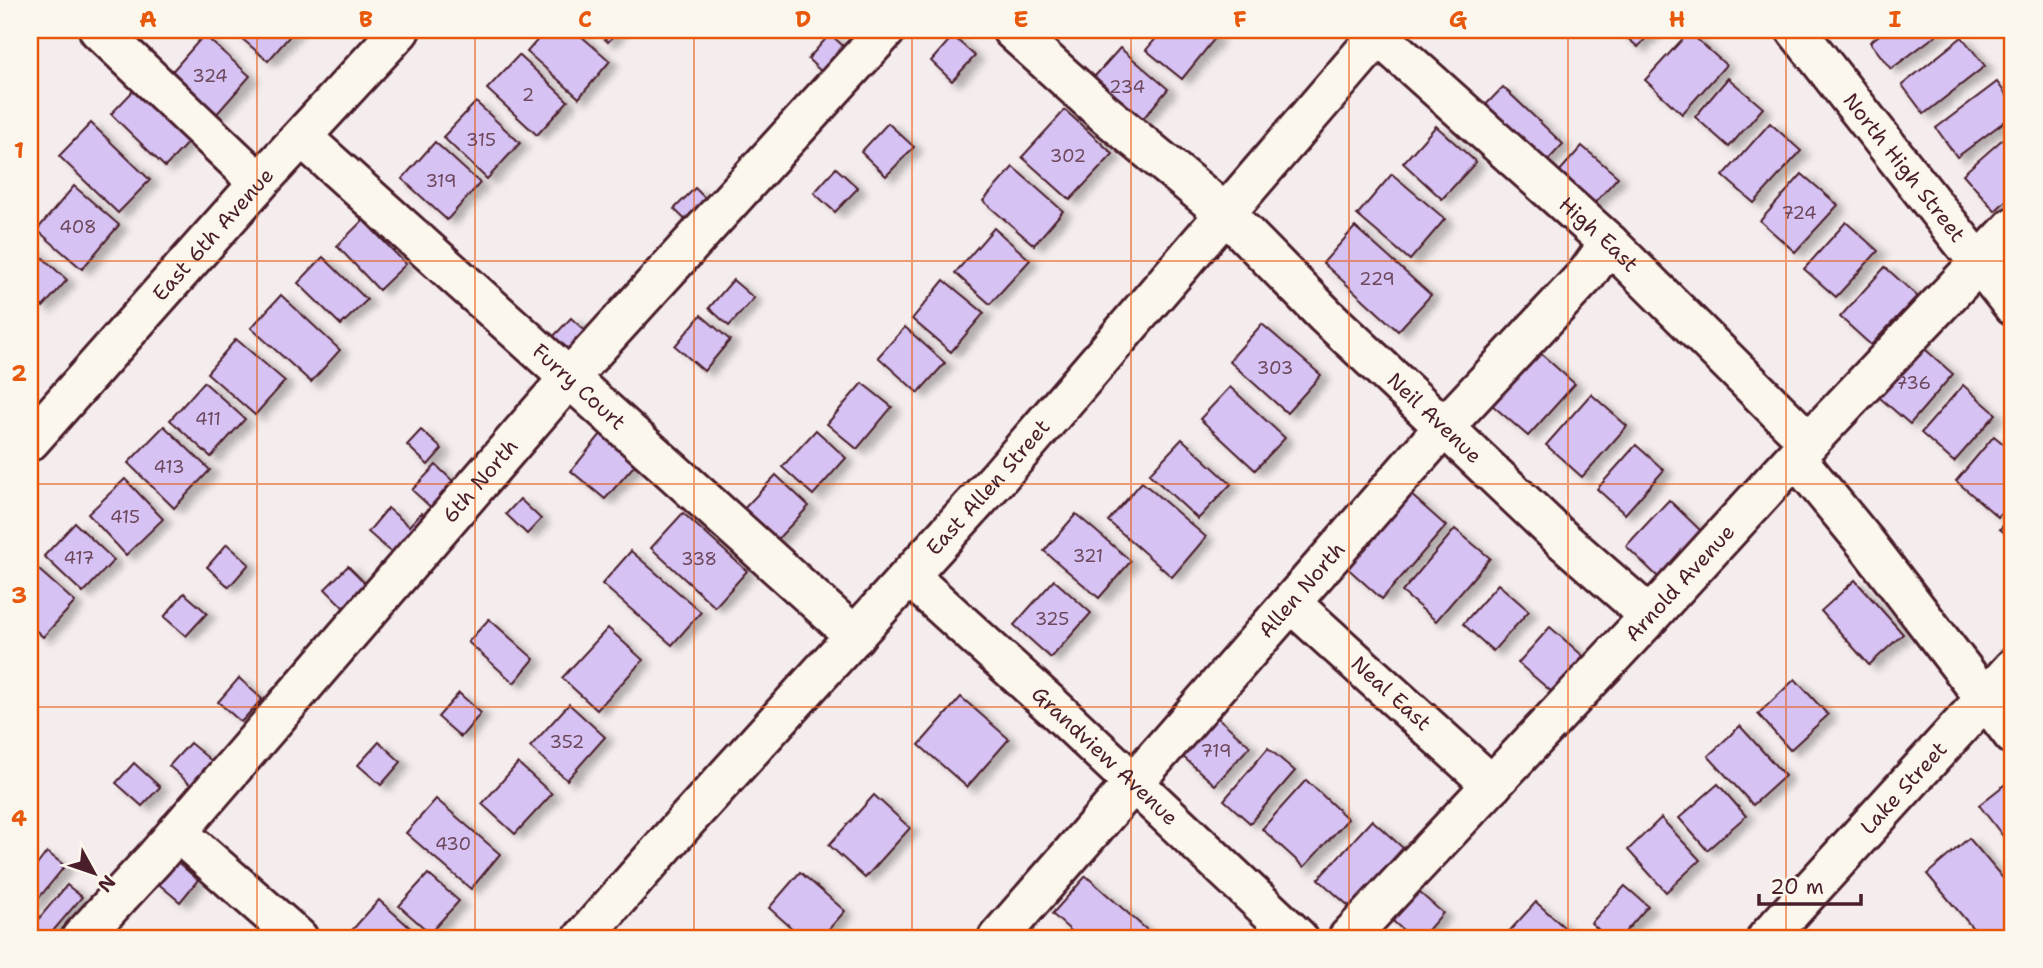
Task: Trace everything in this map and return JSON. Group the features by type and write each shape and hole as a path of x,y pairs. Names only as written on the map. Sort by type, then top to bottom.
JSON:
{"main road":[{"path":"99,30 242,166 257,185"},
{"name":"East 6th Avenue","path":"30,442 257,185 400,30"},
{"name":"6th North","path":"82,938 177,832 569,378 886,30"},
{"name":"Neil Avenue","path":"1012,30 1104,113 1226,214 1326,316 1444,428 1563,540 1650,616"},
{"name":"North High Street","path":"1796,30 2013,306"},
{"name":"East Allen Street","path":"603,931 686,821 998,478 1381,33"},
{"name":"High East","path":"1381,33 1609,243 1803,450 1865,542 2013,735"},
{"name":"Furry Court","path":"302,137 855,636"},
{"name":"Arnold Avenue","path":"1348,938 2013,227"},
{"name":"Allen North","path":"998,938 1444,428 1587,274 1609,243"},
{"name":"Grandview Avenue","path":"909,576 1052,706 1298,938"},
{"name":"Neal East","path":"1291,603 1492,785"},
{"name":"Lake Street","path":"1767,938 2013,668"},
{"path":"177,832 298,938"}],"building":[{"path":"232,30 295,30 268,61"},
{"path":"546,30 574,30 610,61 579,98 527,52"},
{"path":"595,30 619,30 608,42"},
{"path":"1163,30 1206,30 1216,37 1182,79 1146,50"},
{"path":"1618,30 1653,30 1638,47"},
{"path":"1886,30 1943,30 1891,69 1870,42"},
{"path":"1689,32 1726,65 1682,114 1645,80"},
{"path":"830,34 852,54 829,79 808,59"},
{"path":"204,35 250,76 215,116 169,75"},
{"path":"953,36 975,56 952,81 931,61"},
{"path":"1962,37 1985,66 1924,114 1902,85"},
{"path":"1120,48 1168,89 1136,127 1087,85"},
{"path":"519,55 568,101 537,135 487,89"},
{"path":"1728,78 1763,108 1729,147 1695,117"},
{"path":"1997,82 2013,104 2013,115 1957,157 1936,128"},
{"path":"137,87 191,139 165,167 111,114"},
{"path":"1503,87 1563,144 1537,172 1477,114"},
{"path":"476,102 520,143 487,179 443,137"},
{"path":"1065,110 1113,154 1070,200 1022,157"},
{"path":"91,123 150,180 118,213 59,156"},
{"path":"888,123 914,147 886,176 861,152"},
{"path":"1770,123 1801,151 1754,203 1723,176"},
{"path":"1436,126 1476,162 1442,199 1403,163"},
{"path":"2013,130 2013,194 1995,211 1963,174"},
{"path":"435,142 480,183 447,220 402,179"},
{"path":"1582,146 1618,177 1593,205 1558,173"},
{"path":"1013,167 1063,211 1034,245 983,201"},
{"path":"836,168 858,188 835,212 814,193"},
{"path":"1392,174 1445,219 1410,260 1357,215"},
{"path":"1802,174 1838,205 1795,252 1760,221"},
{"path":"74,186 119,225 82,269 37,230"},
{"path":"695,188 718,211 698,232 674,209"},
{"path":"363,220 406,264 379,290 337,246"},
{"path":"1846,222 1878,251 1836,297 1804,269"},
{"path":"1355,227 1431,295 1398,331 1323,263"},
{"path":"994,228 1030,260 990,304 955,273"},
{"path":"30,246 67,280 43,307 30,295"},
{"path":"323,257 367,300 341,325 298,283"},
{"path":"1885,267 1917,296 1871,345 1840,317"},
{"path":"733,280 754,298 729,326 709,308"},
{"path":"944,280 984,313 951,352 912,319"},
{"path":"281,295 340,350 311,382 251,328"},
{"path":"701,315 730,340 704,371 675,346"},
{"path":"571,318 595,340 574,362 550,340"},
{"path":"1262,324 1321,375 1287,413 1229,361"},
{"path":"905,327 945,363 918,393 878,357"},
{"path":"236,339 285,381 255,415 207,373"},
{"path":"1917,342 1953,374 1910,424 1873,392"},
{"path":"1539,352 1575,384 1528,436 1492,405"},
{"path":"204,382 245,419 211,457 170,420"},
{"path":"862,383 892,407 857,449 827,424"},
{"path":"1963,385 1996,414 1954,462 1921,433"},
{"path":"1230,387 1285,438 1255,470 1200,419"},
{"path":"1591,394 1627,426 1582,477 1546,445"},
{"path":"164,426 210,470 174,508 128,463"},
{"path":"605,429 640,459 605,499 571,471"},
{"path":"421,430 442,449 428,465 407,445"},
{"path":"816,430 846,458 813,495 782,467"},
{"path":"1994,436 2013,452 2013,499 1998,517 1956,481"},
{"path":"1182,439 1231,484 1198,519 1149,474"},
{"path":"1636,445 1664,470 1625,514 1597,489"},
{"path":"436,465 460,488 437,513 412,490"},
{"path":"776,475 809,506 772,545 739,514"},
{"path":"125,479 163,519 126,555 88,514"},
{"path":"1142,482 1206,537 1172,577 1108,521"},
{"path":"1409,493 1446,526 1382,599 1345,566"},
{"path":"520,499 541,519 527,534 506,514"},
{"path":"1669,500 1702,532 1658,577 1626,546"},
{"path":"388,508 409,526 421,513 431,522 399,559 368,532"},
{"path":"683,513 747,571 715,607 651,548"},
{"path":"2013,513 2013,540 2000,529"},
{"path":"1076,514 1131,561 1099,598 1044,551"},
{"path":"75,523 114,560 83,593 44,556"},
{"path":"1455,529 1490,558 1436,621 1402,592"},
{"path":"227,544 249,564 229,587 207,567"},
{"path":"631,551 701,612 672,645 602,584"},
{"path":"30,562 75,602 43,637 30,625"},
{"path":"348,566 371,589 348,612 325,589"},
{"path":"1054,580 1091,613 1051,658 1014,625"},
{"path":"1855,580 1903,634 1869,665 1821,611"},
{"path":"1498,584 1529,611 1493,651 1463,624"},
{"path":"184,593 207,613 186,636 164,617"},
{"path":"489,619 534,659 514,683 468,642"},
{"path":"1550,627 1583,656 1552,692 1518,663"},
{"path":"608,628 643,660 597,710 562,678"},
{"path":"239,678 262,699 241,722 218,702"},
{"path":"1795,679 1828,715 1790,750 1758,714"},
{"path":"459,693 481,713 461,737 438,717"},
{"path":"961,697 1009,739 967,787 919,745"},
{"path":"569,704 605,737 567,780 530,747"},
{"path":"1217,717 1250,746 1215,785 1182,756"},
{"path":"1740,726 1785,776 1753,805 1708,756"},
{"path":"379,742 401,762 381,785 358,765"},
{"path":"190,743 213,762 192,786 169,766"},
{"path":"1268,748 1295,771 1250,823 1224,800"},
{"path":"134,763 160,787 142,806 116,783"},
{"path":"518,763 552,794 515,834 482,804"},
{"path":"2013,778 2013,849 1979,805"},
{"path":"1306,780 1348,819 1304,867 1262,829"},
{"path":"1718,784 1746,816 1707,850 1679,818"},
{"path":"874,795 910,828 865,878 829,845"},
{"path":"436,799 500,854 471,889 406,833"},
{"path":"1661,818 1700,860 1666,892 1628,850"},
{"path":"1372,820 1403,848 1350,907 1318,879"},
{"path":"1969,838 2013,890 2013,931 2005,938 1981,938 1927,874"},
{"path":"47,852 65,866 30,909 30,874"},
{"path":"174,859 198,880 180,902 155,881"},
{"path":"800,872 845,911 821,938 803,938 769,908"},
{"path":"428,874 459,901 430,933 399,906"},
{"path":"1086,876 1156,938 1079,938 1052,914"},
{"path":"67,885 82,897 47,938 30,938 30,929"},
{"path":"1412,886 1443,913 1421,938 1412,938 1386,915"},
{"path":"1625,886 1648,906 1620,938 1608,938 1591,923"},
{"path":"379,900 417,934 413,938 345,938"},
{"path":"1536,902 1576,938 1503,938"}]}
